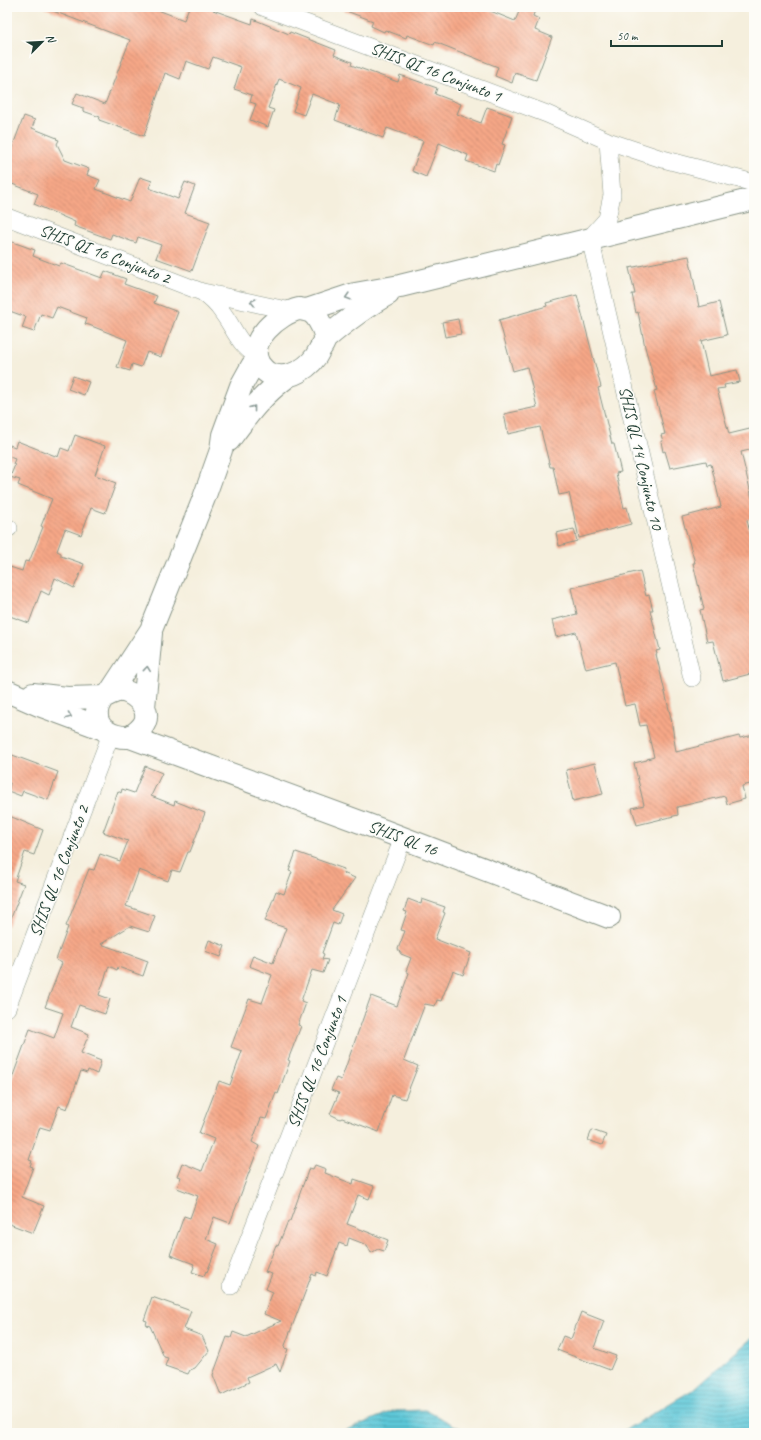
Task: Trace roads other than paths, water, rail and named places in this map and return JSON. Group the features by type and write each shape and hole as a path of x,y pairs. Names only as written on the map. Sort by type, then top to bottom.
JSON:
{"street":[{"name":"SHIS QI 16 Conjunto 1","path":"263,7 547,114 608,141 658,158 754,183"},
{"path":"590,238 607,219 612,195 608,141"},
{"path":"288,376 268,373 261,367 257,358 256,347 272,324 299,310 355,294 400,286 590,238 754,199"},
{"name":"SHIS QI 16 Conjunto 2","path":"7,217 202,292 299,310"},
{"name":"SHIS QL 14 Conjunto 10","path":"590,238 692,678"},
{"path":"221,450 256,403 288,376 313,362 325,340 345,321 366,306 400,286"},
{"name":"SHIS QI 16 Conjunto 2","path":"202,292 215,303 241,342 257,358"},
{"path":"299,310 316,316 322,325 325,340"},
{"path":"151,630 145,722 139,732 114,733 98,720 97,712 106,696 151,630 204,498 221,450 223,435 241,386 257,358"},
{"name":"SHIS QL 16","path":"7,690 52,697 106,696"},
{"name":"SHIS QL 16","path":"7,690 39,705 196,761 609,917"},
{"path":"106,696 118,691 132,694 140,701 145,712"},
{"name":"SHIS QL 16","path":"145,712 166,737 196,761"},
{"name":"SHIS QL 16 Conjunto 2","path":"7,1008 114,733"},
{"name":"SHIS QL 16 Conjunto 1","path":"231,1286 403,838"}],"water":[{"path":"754,1336 754,1433 620,1433 694,1389"},
{"path":"425,1410 469,1433 339,1433 393,1411"}]}
